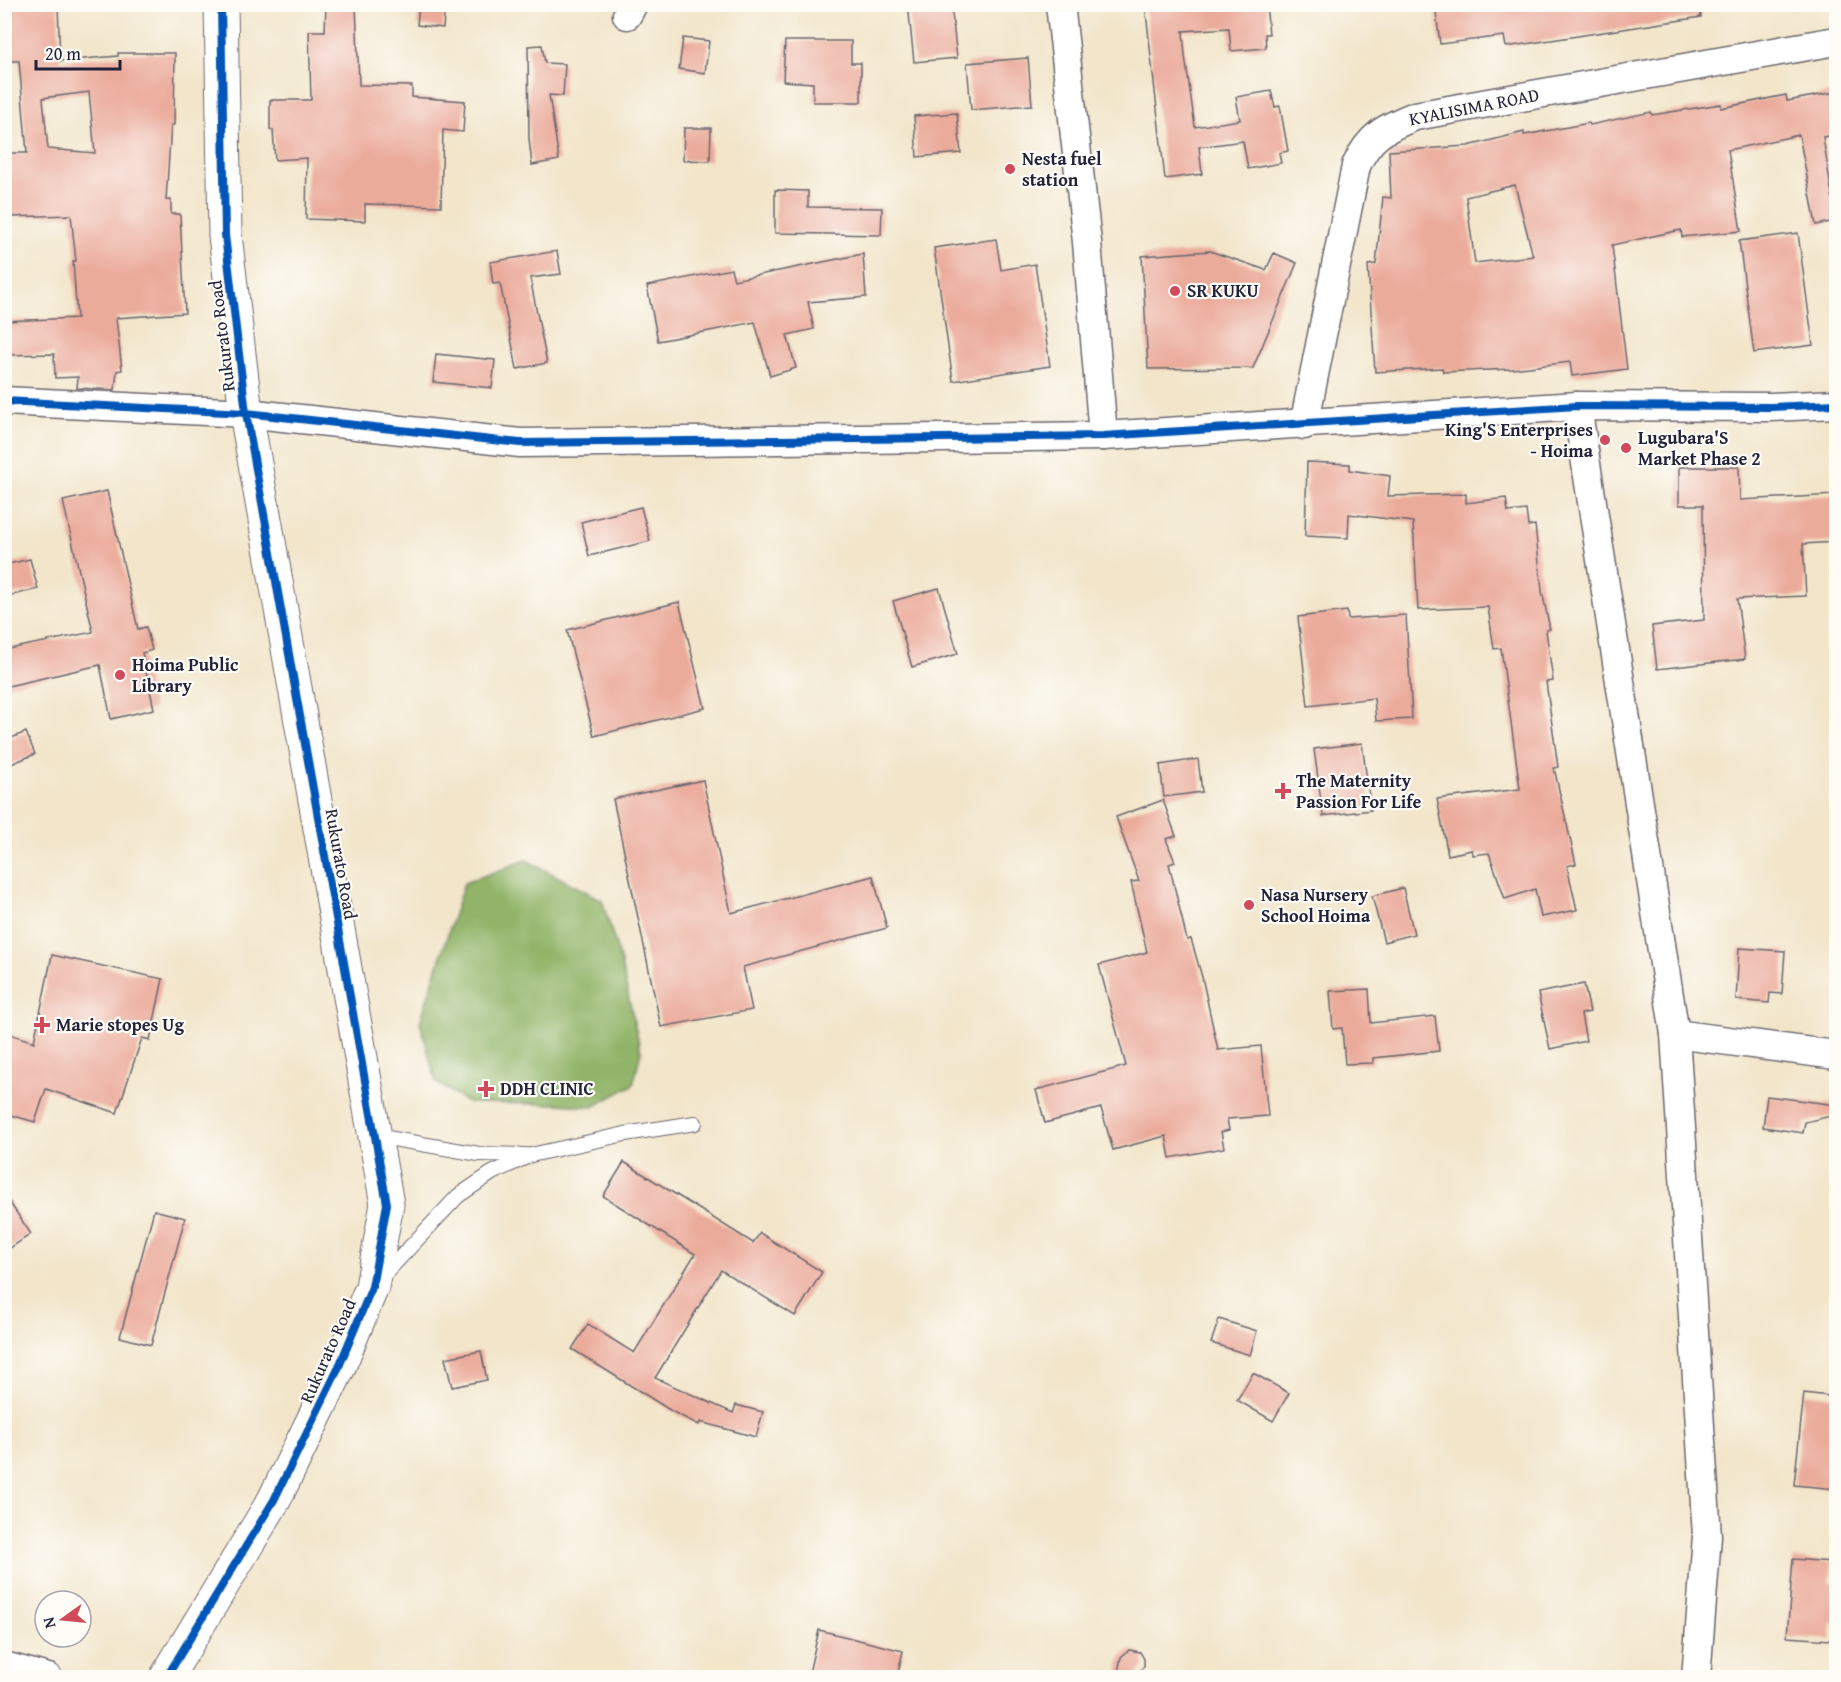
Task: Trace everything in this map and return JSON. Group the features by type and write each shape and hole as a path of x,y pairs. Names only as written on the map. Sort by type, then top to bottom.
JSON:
{"street":[{"name":"Rukurato Road","path":"168,1677 274,1500 338,1369 372,1287 387,1204 246,413 225,235 221,4"},
{"path":"1060,4 1087,242 1103,436"},
{"name":"KYALISIMA ROAD","path":"1304,425 1356,166 1372,139 1393,125 1415,116 1836,41"},
{"path":"4,401 246,413 520,443 1103,436 1577,406 1770,407 1836,404"},
{"path":"1577,406 1675,1034 1707,1536 1696,1677"},
{"path":"1675,1034 1836,1055"},
{"path":"4,1666 48,1677"}],"lane":[{"path":"372,1287 458,1196 492,1173 531,1155 625,1134 695,1123"},
{"path":"375,1136 479,1154 531,1155"}],"green space":[{"path":"526,860 602,900 620,959 641,1052 633,1085 593,1107 558,1104 468,1103 436,1082 420,1022 464,883"}],"building":[{"path":"4,4 58,4 60,61 118,56 118,53 175,53 174,125 171,125 166,200 171,200 171,214 180,214 185,313 116,318 122,370 117,371 115,390 77,388 78,377 55,378 54,354 4,355 4,321 77,318 73,261 76,261 71,215 10,217 8,153 27,153 19,61 4,61","holes":["89,92 95,153 48,149 43,98"]},
{"path":"326,4 356,4 359,85 412,86 412,97 465,101 463,132 443,130 441,206 365,204 365,221 306,219 307,158 275,160 273,130 270,130 270,100 311,100 309,31 325,31"},
{"path":"419,4 445,4 443,28 417,25"},
{"path":"908,4 951,4 957,58 914,62"},
{"path":"1145,4 1180,4 1180,9 1266,4 1269,34 1265,34 1266,48 1231,51 1229,28 1183,31 1185,56 1195,127 1240,120 1236,97 1271,91 1275,107 1280,106 1288,151 1279,153 1281,163 1248,169 1243,141 1199,147 1202,174 1165,179"},
{"path":"1435,4 1700,4 1701,17 1506,47 1504,36 1440,44"},
{"path":"683,38 709,41 705,73 679,69"},
{"path":"785,41 851,41 851,63 861,63 861,102 813,102 813,83 783,81"},
{"path":"542,45 545,63 565,64 563,96 549,95 559,160 532,165 529,139 528,46"},
{"path":"1028,58 1032,105 971,110 967,63"},
{"path":"1836,92 1836,135 1823,137 1836,221 1816,225 1799,135 1728,150 1741,231 1682,237 1681,230 1612,245 1627,369 1572,376 1570,362 1512,369 1443,372 1442,368 1375,372 1368,265 1376,264 1383,197 1391,198 1389,151 1468,146 1524,132 1524,135 1589,123 1590,125 1651,112 1652,115 1721,104 1721,108 1786,95 1787,101","holes":["1515,185 1533,256 1475,263 1466,197"]},
{"path":"957,113 961,153 917,157 914,116"},
{"path":"684,128 711,128 710,161 683,160"},
{"path":"775,190 808,191 808,207 882,208 881,235 775,233"},
{"path":"1798,233 1813,345 1754,353 1739,241"},
{"path":"996,239 1001,270 1035,264 1050,366 953,381 934,248"},
{"path":"557,251 561,274 530,278 547,363 517,369 500,283 493,284 490,262"},
{"path":"1210,251 1266,270 1274,253 1297,263 1253,368 1148,369 1142,256"},
{"path":"863,254 866,297 808,302 814,329 787,335 796,368 770,376 755,322 658,341 647,286 731,269 734,280"},
{"path":"436,354 495,360 492,388 433,382"},
{"path":"1307,462 1350,464 1350,470 1390,476 1388,496 1466,494 1466,503 1506,498 1508,512 1526,510 1528,526 1535,525 1542,591 1550,629 1546,630 1553,681 1546,682 1558,767 1554,768 1576,864 1567,866 1577,910 1541,917 1535,889 1505,899 1489,853 1473,855 1472,850 1448,855 1437,799 1520,789 1501,648 1494,649 1488,607 1418,610 1413,522 1349,514 1348,538 1305,536"},
{"path":"1679,467 1739,467 1740,500 1836,495 1836,542 1803,544 1806,596 1737,599 1745,659 1657,669 1652,626 1704,620 1703,505 1679,505"},
{"path":"107,491 138,629 146,627 152,650 142,653 154,709 111,719 100,665 4,687 4,650 93,632 63,501"},
{"path":"641,507 650,541 589,556 581,522"},
{"path":"30,559 38,589 4,597 4,565"},
{"path":"939,588 958,654 912,667 893,601"},
{"path":"679,602 705,708 594,736 567,630"},
{"path":"1347,611 1348,619 1406,615 1412,719 1376,721 1374,698 1308,706 1298,617"},
{"path":"26,732 35,754 4,767 4,741"},
{"path":"1362,743 1371,810 1323,816 1314,749"},
{"path":"1198,759 1202,792 1164,797 1160,765"},
{"path":"703,780 731,913 873,876 887,928 743,967 752,1010 661,1027 613,799"},
{"path":"1163,800 1176,836 1166,839 1175,862 1169,864 1187,940 1191,939 1202,977 1218,1050 1261,1046 1268,1116 1227,1119 1229,1130 1221,1132 1224,1148 1170,1158 1166,1136 1113,1150 1101,1108 1045,1123 1036,1090 1126,1066 1099,965 1147,952 1131,882 1139,881 1116,817"},
{"path":"1403,888 1414,934 1384,942 1372,896"},
{"path":"1739,948 1785,951 1782,994 1770,993 1769,1003 1736,1000"},
{"path":"52,955 163,979 150,1040 142,1038 117,1113 46,1089 35,1122 4,1113 4,1032 34,1042"},
{"path":"1584,984 1590,1012 1581,1014 1586,1041 1550,1049 1538,993"},
{"path":"1369,989 1371,1023 1435,1016 1439,1051 1373,1058 1373,1063 1345,1064 1342,1028 1333,1029 1330,991"},
{"path":"1767,1096 1836,1105 1836,1115 1805,1122 1803,1133 1763,1127"},
{"path":"624,1162 753,1243 760,1233 822,1272 795,1316 721,1270 655,1378 733,1413 736,1405 763,1412 756,1437 700,1422 699,1425 673,1412 572,1349 588,1324 634,1353 695,1254 603,1196"},
{"path":"4,1194 31,1234 4,1252"},
{"path":"154,1210 185,1218 151,1345 120,1337"},
{"path":"1219,1319 1257,1331 1250,1355 1211,1343"},
{"path":"481,1351 487,1380 452,1387 445,1358"},
{"path":"1253,1373 1289,1393 1273,1421 1237,1400"},
{"path":"1804,1393 1836,1397 1836,1489 1794,1485"},
{"path":"1793,1559 1832,1562 1830,1583 1836,1583 1836,1624 1832,1623 1831,1640 1787,1637"},
{"path":"819,1630 903,1651 897,1677 808,1677"},
{"path":"1129,1650 1140,1652 1144,1659 1144,1666 1135,1677 1117,1677 1121,1657"}],"cycle path":[{"path":"166,1678 274,1500 338,1369 372,1287 387,1204 246,413 225,235 221,4"},
{"path":"4,401 246,413 520,443 1103,436 1577,406 1771,407 1836,404"}],"place":[{"name":"Nesta fuel station","path":"1010,169"},
{"name":"SR KUKU","path":"1175,291"},
{"name":"King'S Enterprises - Hoima","path":"1605,440"},
{"name":"Lugubara'S Market Phase 2","path":"1626,448"},
{"name":"Hoima Public Library","path":"120,675"},
{"name":"The Maternity Passion For Life","path":"1283,791"},
{"name":"Nasa Nursery School Hoima","path":"1249,905"},
{"name":"Marie stopes Ug","path":"42,1025"},
{"name":"DDH CLINIC","path":"486,1089"}]}
